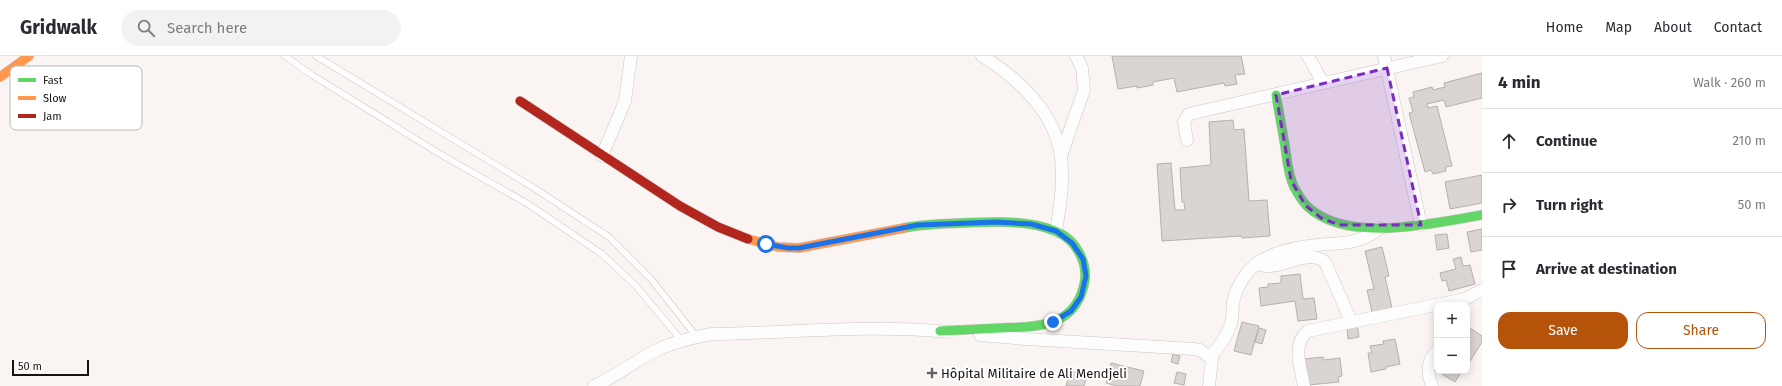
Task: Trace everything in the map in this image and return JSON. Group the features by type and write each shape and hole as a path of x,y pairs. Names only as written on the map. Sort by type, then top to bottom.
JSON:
{"main road":[{"path":"15,66 28,56"},
{"path":"0,77 10,70"},
{"path":"1276,95 1291,180 1302,201 1312,212 1330,222 1349,227 1380,228 1420,225 1482,215"},
{"path":"520,101 602,156 701,219 725,230 777,247 799,248 918,225 996,222 1031,224 1056,231 1072,243 1083,259 1086,276 1081,297 1071,311 1053,322 1027,327 940,331"}],"street":[{"path":"602,156 625,101 631,56"},
{"path":"982,56 1008,74 1030,94 1045,115 1055,134 1061,156 1062,189 1056,231"},
{"path":"1061,156 1084,90 1082,68 1076,56"},
{"path":"1308,56 1323,83"},
{"path":"1384,56 1420,225"},
{"path":"1187,140 1184,122 1189,114 1442,56"},
{"path":"1210,357 1224,339 1232,322 1234,298 1244,276 1257,264 1274,255 1307,246 1352,243 1372,234 1380,228"},
{"path":"1257,264 1270,266 1299,258 1314,257 1321,259 1325,262 1351,321"},
{"path":"1465,302 1482,290"},
{"path":"1304,386 1298,346 1302,337 1308,331 1351,321 1434,307"},
{"path":"594,386 612,378 659,349 696,336 712,334 862,330 940,331 1026,339 1194,349 1200,350 1210,357 1212,363 1209,386"},
{"path":"1432,386 1428,376 1429,366 1434,354"}],"lane":[{"path":"285,56 312,75 440,154 528,204 602,254 636,286 683,341"},
{"path":"316,56 534,188 609,238 652,279 696,336"}],"highlighted area":[{"path":"1387,68 1421,225 1339,225 1321,218 1305,205 1291,180 1276,95"}],"building":[{"path":"1112,56 1241,56 1245,74 1235,75 1237,84 1225,86 1224,83 1177,92 1174,78 1153,82 1153,85 1118,89"},
{"path":"1482,73 1482,98 1446,107 1444,100 1427,104 1428,108 1437,106 1452,166 1445,167 1446,171 1433,174 1431,170 1425,172 1409,113 1413,112 1409,98 1414,97 1413,92 1432,87 1433,90 1445,87 1444,83"},
{"path":"1233,120 1234,130 1244,129 1249,201 1267,200 1270,236 1242,238 1241,236 1162,241 1157,164 1171,163 1175,210 1185,210 1184,202 1182,202 1180,168 1211,165 1209,122"},
{"path":"1482,175 1482,203 1450,209 1445,182"},
{"path":"1482,229 1482,250 1471,252 1467,232"},
{"path":"1447,234 1449,248 1437,250 1435,235"},
{"path":"1382,247 1389,276 1385,277 1392,308 1372,312 1367,290 1374,289 1365,251"},
{"path":"1461,257 1463,266 1470,265 1475,284 1449,291 1446,280 1442,281 1440,273 1456,269 1453,259"},
{"path":"1300,274 1303,299 1314,298 1317,319 1298,321 1295,301 1261,306 1259,288 1268,287 1268,284 1281,283 1281,276"},
{"path":"1242,322 1259,326 1251,355 1234,351"},
{"path":"1357,324 1359,337 1348,339 1347,326"},
{"path":"1259,328 1266,330 1262,344 1255,342"},
{"path":"1470,328 1482,336 1482,342 1470,361"},
{"path":"1395,339 1400,364 1371,372 1368,353 1372,353 1370,346 1384,344 1383,341"},
{"path":"1173,354 1180,356 1178,364 1171,362"},
{"path":"1323,357 1324,360 1340,358 1342,376 1338,377 1339,382 1308,385 1304,359"},
{"path":"1111,363 1144,371 1140,386 1117,386 1106,383"},
{"path":"1070,371 1087,376 1084,386 1066,386"},
{"path":"1177,372 1186,374 1184,385 1174,383"},
{"path":"1442,374 1460,374 1455,382"}],"traffic: fast":[{"path":"1276,95 1290,177 1302,201 1308,207 1325,218 1345,225 1368,228 1392,228 1416,226 1482,215"},
{"path":"904,228 932,224 985,222 1020,223 1044,227 1055,231 1069,240 1075,246 1083,260 1085,277 1080,297 1073,308 1058,319 1046,324 1033,326 940,331"}],"traffic: slow":[{"path":"15,66 29,56"},
{"path":"0,77 10,70"},
{"path":"748,239 778,247 799,248 904,228"}],"traffic: jam":[{"path":"520,101 680,206 718,227 748,239"}],"place":[{"name":"Hôpital Militaire de Ali Mendjeli","path":"932,373"}],"route":[{"path":"766,244 777,247 799,248 864,234 918,225 996,222 1031,224 1056,231 1072,243 1083,259 1086,276 1081,297 1071,311 1053,322"}]}
